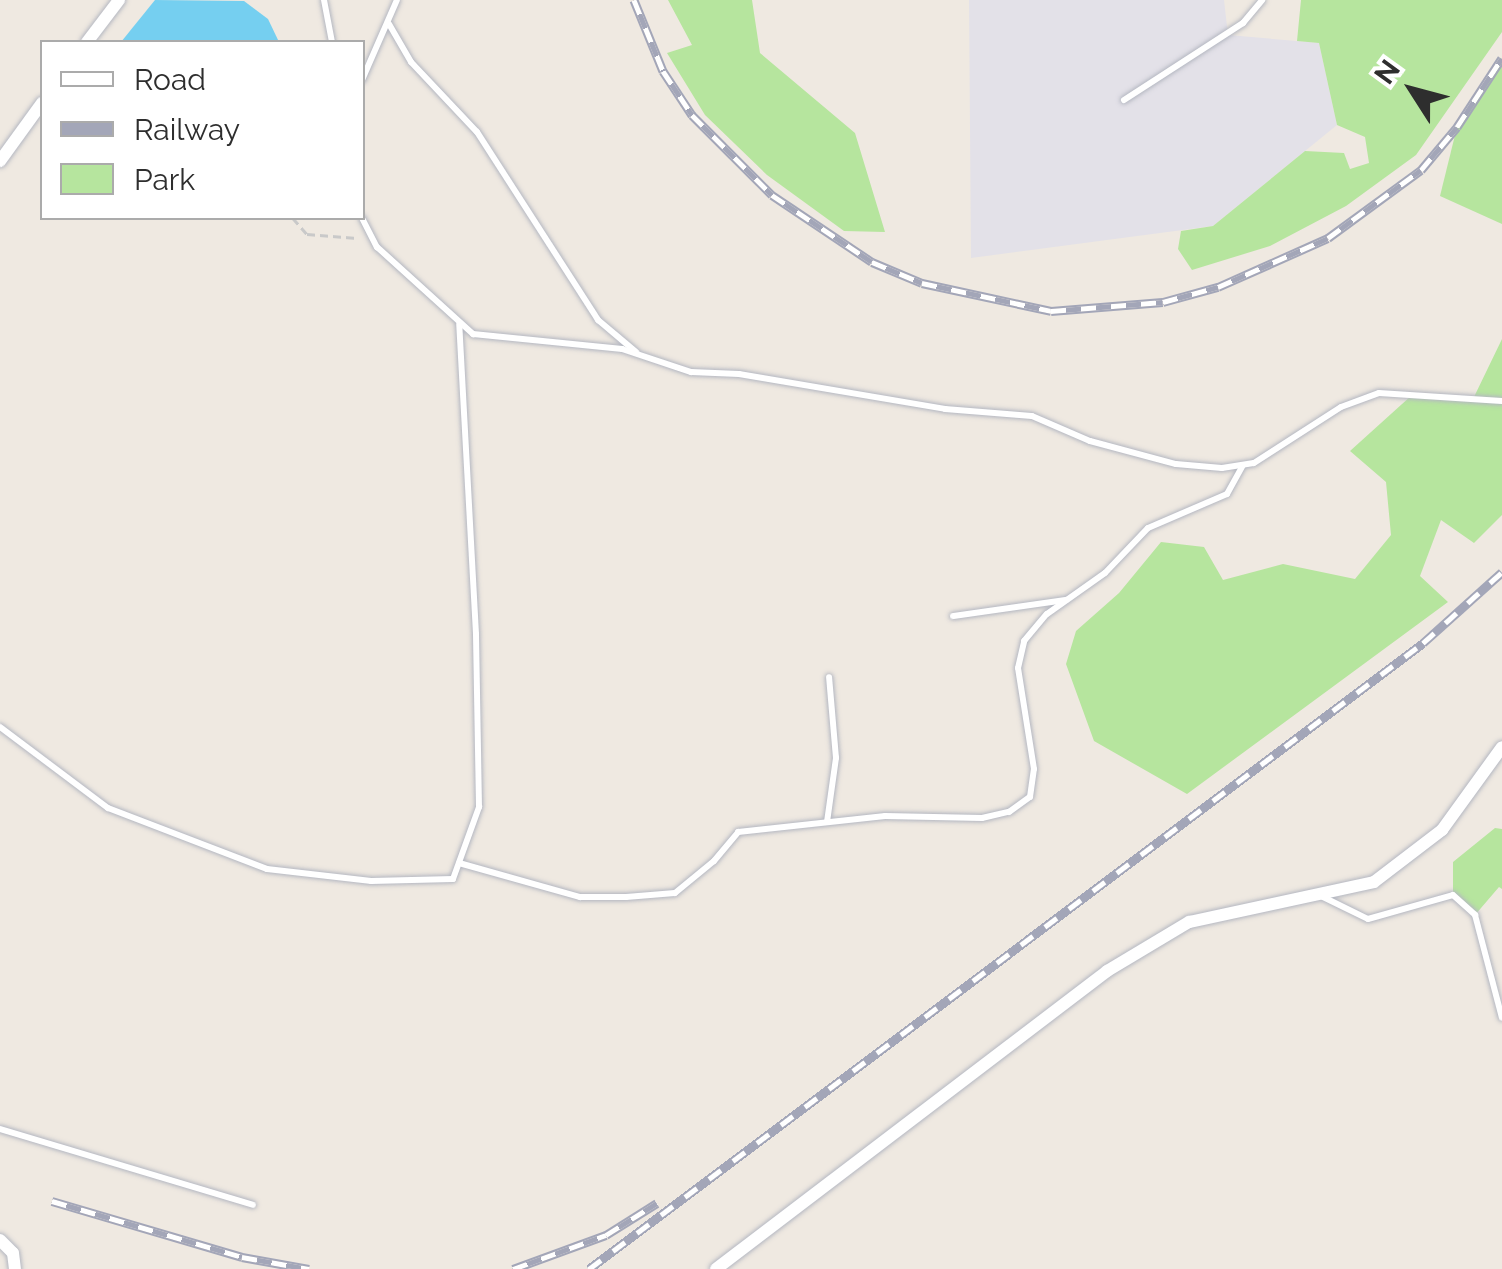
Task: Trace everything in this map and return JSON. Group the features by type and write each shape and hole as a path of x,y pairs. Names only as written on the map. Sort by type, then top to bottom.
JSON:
{"street":[{"path":"89,40 119,0"},
{"path":"0,161 40,106"},
{"path":"716,1269 1107,972 1190,922 1374,882 1442,830 1502,747"},
{"path":"0,1240 13,1253 14,1269"}],"lane":[{"path":"324,0 332,40"},
{"path":"365,74 397,0"},
{"path":"1124,100 1244,23 1262,0"},
{"path":"389,24 420,74 477,132 598,320 640,355"},
{"path":"363,220 373,240 473,334 580,348 622,349 691,372 739,374 945,409 1032,416 1090,441 1176,464 1222,468 1243,465 1304,435 1341,407 1379,394 1502,401"},
{"path":"0,727 108,808 268,869 371,882 452,879 479,807 476,634 459,323"},
{"path":"459,862 580,897 674,892 714,861 738,832 884,816 982,818 1008,812 1030,796 1034,768 1018,668 1024,641 1068,600 1105,574 1148,528 1228,494 1243,465"},
{"path":"953,616 1068,600"},
{"path":"827,822 836,758 829,676"},
{"path":"1320,896 1368,920 1453,894 1475,916 1502,1018"},
{"path":"0,1130 253,1206"}],"path":[{"path":"295,220 307,234 373,240"}],"shaded area":[{"path":"969,0 1224,0 1228,35 1319,43 1337,125 1213,226 971,258"}],"green space":[{"path":"668,0 752,0 760,53 855,133 885,232 844,231 767,175 705,115 667,53 692,45"},
{"path":"1301,0 1502,0 1502,32 1416,155 1346,206 1270,246 1192,270 1178,249 1181,231 1213,226 1305,151 1344,153 1350,169 1369,163 1365,137 1337,125 1319,43 1297,41"},
{"path":"1502,58 1502,224 1440,196 1457,127"},
{"path":"1502,339 1502,515 1474,543 1441,520 1420,576 1448,602 1187,794 1094,741 1066,664 1076,631 1119,593 1161,542 1204,547 1223,580 1283,564 1355,579 1391,535 1386,482 1350,451 1412,395 1473,399"},
{"path":"1495,828 1502,829 1502,889 1499,887 1475,915 1453,895 1453,862"}],"water":[{"path":"155,0 244,1 268,19 278,40 123,40"}],"railway":[{"path":"634,0 663,71 692,115 772,195 872,262 922,283 1051,311 1163,302 1218,287 1328,238 1421,170 1457,127 1502,58"},
{"path":"589,1269 1423,643 1502,572"},
{"path":"52,1201 242,1257 309,1269"},
{"path":"513,1269 606,1235 657,1203"}]}
